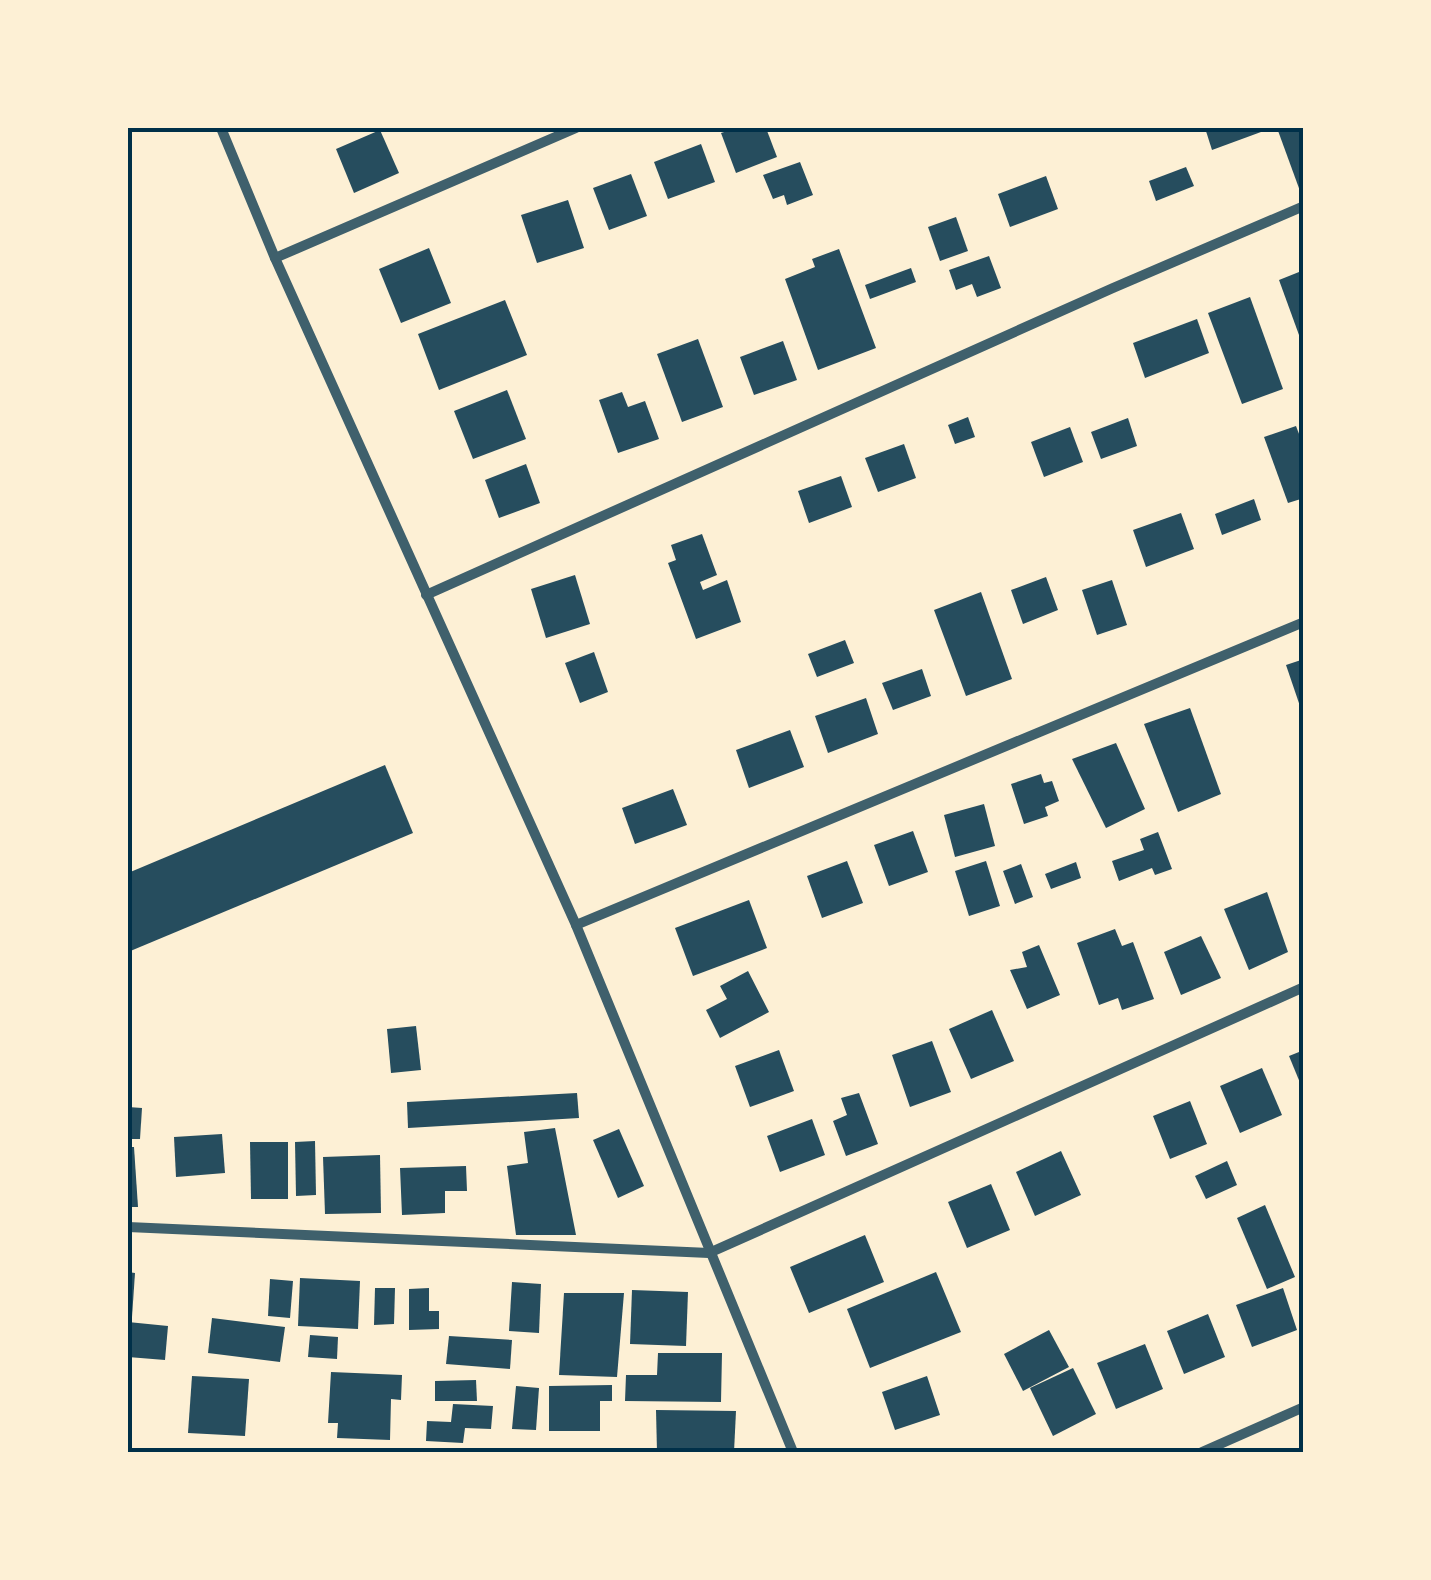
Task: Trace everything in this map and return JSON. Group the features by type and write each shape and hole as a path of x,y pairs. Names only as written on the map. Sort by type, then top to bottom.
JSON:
{"street":[{"path":"222,128 275,258 576,924 793,1452"},
{"path":"275,258 576,128"},
{"path":"426,595 1304,206"},
{"path":"576,924 1304,622"},
{"path":"128,1226 709,1253 1304,987"},
{"path":"1202,1452 1304,1407"}],"building":[{"path":"737,128 766,128 777,157 736,173 721,133"},
{"path":"1205,128 1260,128 1261,132 1212,150"},
{"path":"1277,128 1304,128 1304,189 1300,191"},
{"path":"380,130 399,173 354,193 336,149"},
{"path":"701,144 715,182 668,199 654,162"},
{"path":"800,162 813,195 787,205 784,195 773,199 763,175"},
{"path":"1186,167 1194,186 1156,201 1149,181"},
{"path":"631,174 647,216 609,230 593,188"},
{"path":"1046,176 1058,209 1010,227 998,194"},
{"path":"568,200 584,248 537,263 521,215"},
{"path":"956,217 968,251 940,261 928,227"},
{"path":"429,248 451,303 401,323 379,269"},
{"path":"839,249 876,348 818,370 785,279 815,267 812,259"},
{"path":"989,256 1001,288 977,297 972,284 956,290 949,270"},
{"path":"911,268 916,282 870,299 865,285"},
{"path":"1304,270 1304,346 1303,346 1279,280"},
{"path":"1250,297 1283,389 1242,404 1208,313"},
{"path":"505,300 527,355 439,390 418,334"},
{"path":"1197,319 1209,353 1145,378 1133,343"},
{"path":"698,339 723,407 682,422 657,354"},
{"path":"783,341 797,380 754,395 740,357"},
{"path":"507,390 526,439 473,459 454,411"},
{"path":"622,392 628,407 645,401 659,439 618,453 599,400"},
{"path":"968,417 975,437 955,444 948,425"},
{"path":"1128,418 1137,446 1101,459 1091,432"},
{"path":"1296,426 1304,447 1304,498 1288,503 1264,437"},
{"path":"1070,427 1083,462 1044,477 1031,442"},
{"path":"904,444 916,478 878,492 865,458"},
{"path":"526,464 540,503 499,518 485,480"},
{"path":"841,476 852,507 809,523 798,491"},
{"path":"1254,499 1261,520 1222,535 1215,514"},
{"path":"1181,513 1194,549 1146,567 1133,530"},
{"path":"702,534 717,575 700,582 703,590 727,580 741,622 696,639 668,563 676,560 671,545"},
{"path":"575,575 590,624 546,638 531,589"},
{"path":"1046,577 1058,610 1023,624 1011,590"},
{"path":"1112,580 1127,625 1097,635 1082,590"},
{"path":"981,592 1012,679 966,696 934,610"},
{"path":"845,640 854,663 817,677 808,654"},
{"path":"594,652 608,692 580,703 565,663"},
{"path":"1304,659 1304,715 1303,715 1286,665"},
{"path":"922,669 931,696 893,710 882,683"},
{"path":"866,698 878,734 828,753 815,716"},
{"path":"1190,708 1221,794 1178,812 1144,724"},
{"path":"790,730 804,767 749,788 736,750"},
{"path":"1116,743 1145,809 1106,828 1072,759"},
{"path":"385,765 413,833 128,952 128,873"},
{"path":"1041,774 1044,783 1052,781 1059,801 1045,807 1048,816 1024,824 1011,784"},
{"path":"673,789 687,825 635,844 622,808"},
{"path":"984,804 995,846 955,857 944,815"},
{"path":"913,831 928,872 889,886 874,845"},
{"path":"1158,832 1172,869 1155,875 1152,868 1119,881 1112,861 1144,850 1140,839"},
{"path":"847,861 863,903 822,918 807,876"},
{"path":"986,861 1000,906 969,916 955,871"},
{"path":"1076,862 1081,878 1051,889 1045,874"},
{"path":"1021,864 1033,897 1015,904 1003,871"},
{"path":"1267,892 1288,952 1249,970 1224,909"},
{"path":"749,900 767,948 693,976 675,928"},
{"path":"1115,929 1122,946 1133,942 1154,999 1122,1010 1118,998 1099,1005 1077,943"},
{"path":"1201,936 1221,978 1181,995 1164,952"},
{"path":"1039,945 1060,995 1027,1009 1010,970 1027,967 1022,952"},
{"path":"748,971 769,1012 720,1038 706,1010 727,999 720,986"},
{"path":"992,1010 1014,1061 971,1079 949,1029"},
{"path":"416,1026 421,1070 391,1073 387,1029"},
{"path":"932,1041 951,1092 910,1107 892,1055"},
{"path":"779,1050 794,1091 750,1107 735,1066"},
{"path":"1304,1050 1304,1090 1303,1090 1289,1056"},
{"path":"1262,1068 1282,1115 1240,1133 1220,1086"},
{"path":"577,1093 579,1118 408,1128 407,1102"},
{"path":"859,1093 878,1144 846,1156 833,1121 847,1115 841,1098"},
{"path":"1190,1101 1207,1144 1170,1159 1153,1116"},
{"path":"128,1107 142,1108 140,1139 128,1139"},
{"path":"812,1119 825,1155 780,1172 767,1136"},
{"path":"555,1128 576,1235 516,1235 507,1166 528,1163 524,1132"},
{"path":"619,1129 644,1186 618,1198 593,1140"},
{"path":"222,1134 225,1173 176,1177 174,1137"},
{"path":"315,1141 316,1195 296,1196 295,1142"},
{"path":"250,1142 288,1142 288,1199 251,1199"},
{"path":"128,1147 134,1147 138,1207 128,1207"},
{"path":"1061,1151 1081,1195 1035,1216 1016,1172"},
{"path":"380,1155 381,1213 325,1214 323,1157"},
{"path":"1227,1161 1237,1185 1206,1199 1195,1176"},
{"path":"466,1166 467,1191 445,1191 445,1213 402,1215 400,1168"},
{"path":"991,1184 1010,1230 967,1248 948,1202"},
{"path":"1265,1205 1295,1277 1267,1289 1237,1218"},
{"path":"865,1235 884,1282 809,1313 790,1267"},
{"path":"128,1272 135,1273 132,1317 128,1316"},
{"path":"936,1272 961,1332 870,1368 847,1309"},
{"path":"300,1278 360,1281 358,1329 298,1326"},
{"path":"270,1279 293,1281 290,1318 268,1316"},
{"path":"512,1282 541,1284 539,1333 509,1331"},
{"path":"375,1288 395,1288 394,1324 374,1325"},
{"path":"429,1288 429,1311 439,1311 439,1329 409,1330 409,1289"},
{"path":"1283,1288 1297,1330 1252,1347 1236,1305"},
{"path":"632,1290 688,1292 686,1346 630,1344"},
{"path":"564,1293 624,1293 617,1377 559,1375"},
{"path":"1208,1314 1225,1357 1184,1374 1167,1331"},
{"path":"212,1318 285,1327 280,1362 208,1353"},
{"path":"128,1322 168,1326 165,1360 128,1357"},
{"path":"1049,1330 1069,1367 1023,1391 1004,1354"},
{"path":"310,1335 338,1337 337,1359 308,1357"},
{"path":"449,1336 512,1340 510,1369 446,1364"},
{"path":"1145,1344 1163,1389 1116,1409 1097,1363"},
{"path":"658,1353 722,1353 721,1402 625,1401 626,1375 657,1375"},
{"path":"1073,1368 1096,1414 1053,1436 1030,1388"},
{"path":"331,1372 402,1375 401,1400 391,1399 390,1440 337,1438 338,1423 328,1423"},
{"path":"192,1376 249,1379 245,1436 188,1433"},
{"path":"927,1376 940,1415 895,1430 882,1392"},
{"path":"476,1380 477,1401 435,1401 435,1381"},
{"path":"612,1385 612,1401 600,1401 600,1431 549,1431 549,1386"},
{"path":"516,1386 539,1388 536,1430 512,1429"},
{"path":"453,1404 493,1406 491,1429 465,1428 463,1443 426,1441 427,1421 451,1422"},
{"path":"656,1410 736,1411 734,1452 657,1452"}]}
